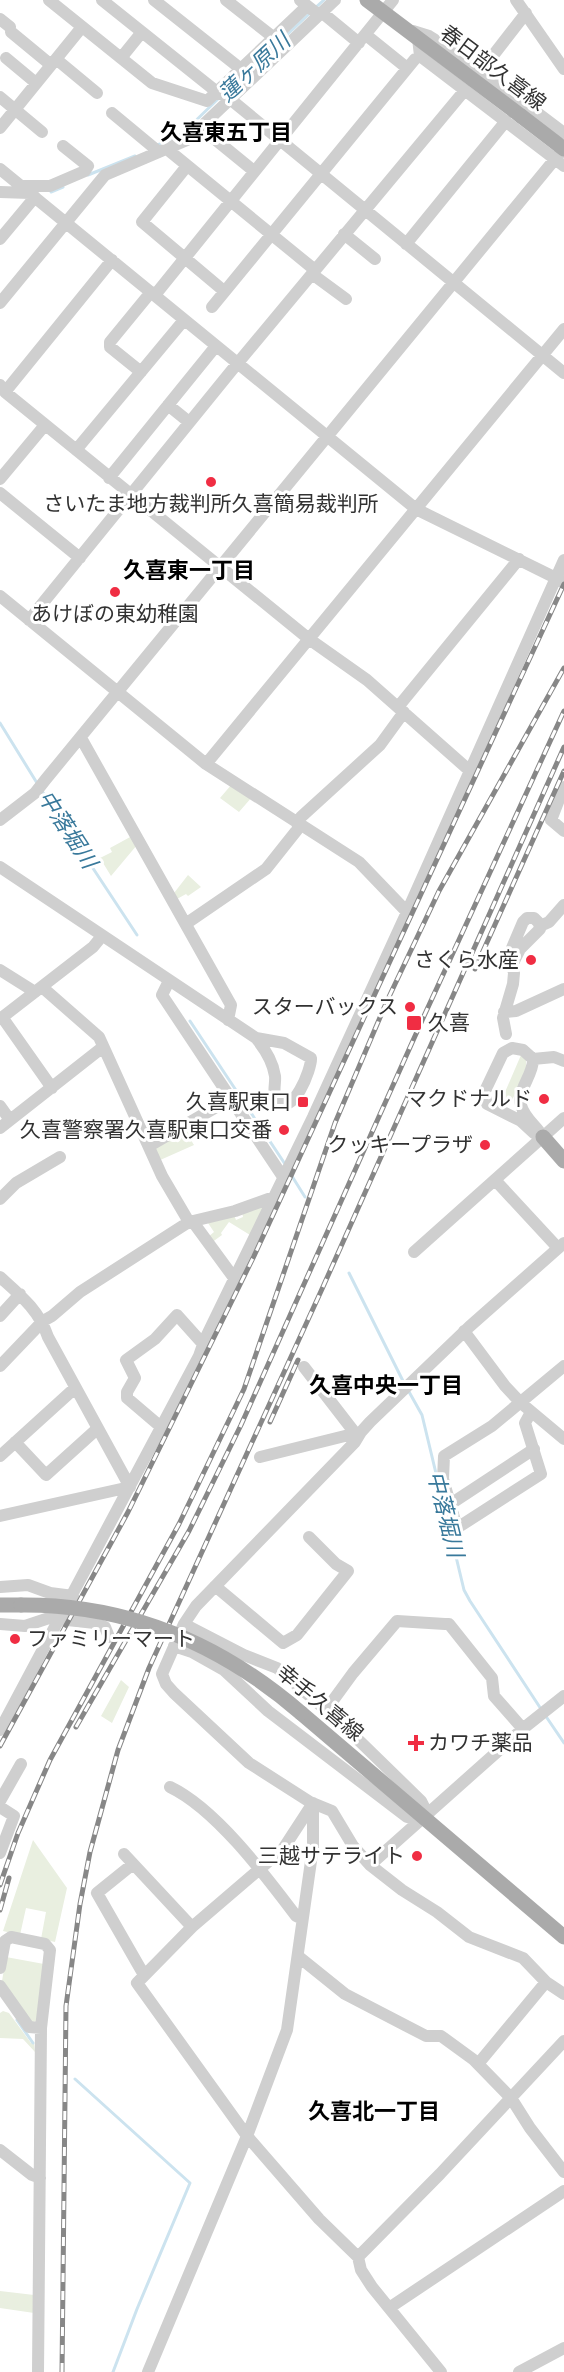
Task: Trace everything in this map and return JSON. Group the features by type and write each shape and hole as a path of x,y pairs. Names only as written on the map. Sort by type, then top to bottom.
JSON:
{"main road":[{"name":"春日部久喜線","path":"368,0 388,6 412,33 513,119 562,155"},
{"path":"543,1137 564,1161"},
{"name":"幸手久喜線","path":"0,1605 45,1605 129,1618 169,1631 204,1646 236,1664 267,1685 564,1937"}],"street":[{"path":"50,0 152,83 207,101 223,95 311,8"},
{"path":"226,0 273,37"},
{"path":"0,303 105,175 158,149 187,140 200,127 241,69 273,37 311,8 335,0"},
{"path":"516,0 564,69"},
{"path":"156,1 241,69"},
{"path":"109,2 142,32 280,140 564,373"},
{"path":"141,372 110,346 110,342 184,258 388,6"},
{"path":"212,307 411,64 362,39 311,8"},
{"path":"481,71 526,13"},
{"path":"7,26 97,93"},
{"path":"0,128 82,27"},
{"path":"121,58 142,32"},
{"path":"406,244 513,119 465,90 420,56 412,33 429,36 481,71 564,133"},
{"path":"6,58 36,83"},
{"path":"29,620 189,422 465,90"},
{"path":"0,97 42,132"},
{"path":"112,112 158,149 187,166 231,201 346,299"},
{"path":"200,127 254,171"},
{"path":"0,192 29,192 51,186 85,171 88,165 63,146"},
{"path":"0,820 35,793 327,436 562,155"},
{"path":"187,166 142,222 224,291"},
{"path":"0,169 416,509 560,580"},
{"path":"0,239 29,192"},
{"path":"344,234 375,259"},
{"path":"112,260 3,388 219,568 309,639 367,680 470,771"},
{"path":"76,450 184,320"},
{"path":"206,764 564,328"},
{"path":"109,478 216,346"},
{"path":"168,405 189,422"},
{"path":"0,479 45,424"},
{"path":"0,493 80,558"},
{"path":"187,923 266,869 297,830 301,817 380,745 401,709 519,559"},
{"path":"0,1730 200,1356 203,1344 408,912 470,771 560,580 564,560"},
{"path":"0,596 206,764 359,862 408,912"},
{"path":"81,738 187,923 231,1005 228,1020"},
{"path":"564,787 551,820 564,831"},
{"path":"0,867 256,1038 265,1050 274,1072 274,1093 277,1099 282,1103 290,1103 295,1099 311,1065 311,1058 284,1043 256,1038"},
{"path":"512,965 520,949 536,934 540,926 549,922 564,905"},
{"path":"540,926 531,918 523,922 509,956 513,984 504,1012 503,1024 506,1034 503,1053 484,1097 487,1104 521,1121 534,1133 543,1137"},
{"path":"52,1088 1,1018 93,947 102,936"},
{"path":"0,970 39,989 99,1036 162,1176 191,1222 234,1278"},
{"path":"169,981 162,995 284,1176"},
{"path":"504,1012 516,1011 564,989"},
{"path":"503,1112 509,1111 520,1098 533,1065 528,1054 506,1034"},
{"path":"0,1106 5,1124 103,1047"},
{"path":"503,1053 512,1048 528,1054 554,1056 564,1061"},
{"path":"520,1098 522,1109 543,1137"},
{"path":"149,1146 230,1099"},
{"path":"414,1252 564,1118"},
{"path":"0,1199 16,1183 60,1157"},
{"path":"260,1458 358,1433 464,1331 561,1246 495,1180"},
{"path":"0,1366 43,1321 80,1292 191,1222 235,1211 274,1197"},
{"path":"0,1277 20,1294 43,1321 48,1336 75,1388 130,1487"},
{"path":"0,1316 20,1294"},
{"path":"161,1426 127,1398 127,1392 135,1381 126,1360 155,1339 177,1315 203,1344"},
{"path":"464,1331 505,1386 531,1412 564,1438"},
{"path":"531,1412 525,1423 541,1474 457,1528 443,1479 444,1456 477,1436 521,1403 564,1366"},
{"path":"304,1367 358,1433"},
{"path":"0,1456 75,1388"},
{"path":"15,1442 46,1474 97,1429"},
{"path":"358,1433 355,1442 196,1606 183,1624 162,1674 170,1688 249,1762 313,1803 332,1811 353,1846 370,1865 469,1937 523,1958 546,1982 564,1994"},
{"path":"450,1505 534,1449"},
{"path":"0,1516 130,1487"},
{"path":"215,1586 283,1643 297,1635 348,1571 336,1564 309,1537"},
{"path":"0,1587 28,1585 50,1593 73,1596"},
{"path":"0,1624 25,1626 49,1618 61,1619 102,1625 109,1637"},
{"path":"326,1710 353,1673 397,1621 448,1624 492,1678 494,1696 523,1729"},
{"path":"183,1624 244,1655 277,1668 326,1710 422,1801 424,1818"},
{"path":"174,1646 204,1658 224,1670 268,1711 407,1817 424,1818"},
{"path":"370,1865 523,1729 564,1696"},
{"path":"0,1801 21,1764"},
{"path":"170,1787 190,1798 260,1868 296,1916 302,1919"},
{"path":"313,1803 283,1849 192,1927 138,1983 247,2136 319,2219 358,2258 361,2270 441,2372"},
{"path":"148,2372 247,2136 287,2030 313,1847 313,1803"},
{"path":"0,1807 14,1816 0,1853"},
{"path":"144,1975 97,1893 129,1859 192,1927"},
{"path":"0,1968 5,1941 11,1937 48,1946 50,1954 41,2028 38,2372"},
{"path":"298,1957 345,1994 426,2036 441,2036 478,2064 512,2098 530,2128 564,2172"},
{"path":"478,2064 546,1982"},
{"path":"0,1986 29,2026 41,2028"},
{"path":"358,2258 564,2041"},
{"path":"0,2150 32,2175 40,2178"},
{"path":"389,2308 564,2191"},
{"path":"519,2372 564,2348"}],"green space":[{"path":"232,784 252,797 239,812 220,798"},
{"path":"132,836 137,845 111,876 100,858 112,852 110,848"},
{"path":"188,875 201,887 188,896 186,894 177,899 174,893"},
{"path":"521,1055 526,1057 526,1072 510,1104 505,1107 499,1106"},
{"path":"188,1125 193,1135 189,1137 194,1145 158,1161 151,1147"},
{"path":"265,1205 250,1235 229,1222 221,1233 222,1235 211,1243 208,1237 214,1232 208,1223 234,1215 236,1220 243,1217 242,1212"},
{"path":"121,1680 129,1687 112,1723 101,1716"},
{"path":"33,1840 67,1888 55,1942 41,1939 46,1912 26,1908 20,1935 3,1931"},
{"path":"6,1957 44,1964 37,2021 32,2022 2,1981"},
{"path":"3,2011 9,2013 31,2043 34,2042 35,2052 23,2039 0,2038 0,2013"},
{"path":"0,2291 34,2295 34,2313 0,2308"}],"waterway":[{"name":"蓮ヶ原川","path":"315,8 324,0"},
{"name":"蓮ヶ原川","path":"225,93 310,13"},
{"name":"蓮ヶ原川","path":"157,145 182,134 220,97"},
{"name":"蓮ヶ原川","path":"88,175 135,156"},
{"name":"蓮ヶ原川","path":"51,192 63,187"},
{"name":"中落堀川","path":"0,723 37,783"},
{"name":"中落堀川","path":"42,791 137,935"},
{"name":"中落堀川","path":"190,1021 285,1164"},
{"name":"中落堀川","path":"290,1173 305,1197"},
{"name":"中落堀川","path":"349,1273 405,1385"},
{"name":"中落堀川","path":"408,1390 422,1415 464,1590 541,1709"},
{"name":"中落堀川","path":"545,1715 564,1743"},
{"path":"17,2020 33,2043"},
{"path":"75,2079 190,2183 113,2372"}],"railway":[{"path":"0,1746 128,1512 254,1256 564,584"},
{"path":"0,1885 18,1833 50,1760 179,1524 244,1389 335,1123 387,1001 439,891 564,668"},
{"path":"76,1727 189,1531 241,1425 424,1016 564,711"},
{"path":"62,2372 66,2006 80,1904 90,1852 118,1750 149,1668 322,1289 564,747"},
{"path":"475,969 564,771"},
{"path":"270,1422 298,1360"},
{"path":"0,1910 9,1878"}],"place":[{"name":"さいたま地方裁判所久喜簡易裁判所","path":"211,482"},
{"name":"あけぼの東幼稚園","path":"115,592"},
{"name":"さくら水産","path":"531,960"},
{"name":"スターバックス","path":"410,1007"},
{"name":"久喜","path":"414,1023"},
{"name":"マクドナルド","path":"544,1099"},
{"name":"久喜駅東口","path":"303,1102"},
{"name":"久喜警察署久喜駅東口交番","path":"284,1130"},
{"name":"クッキープラザ","path":"485,1145"},
{"name":"ファミリーマート","path":"15,1639"},
{"name":"カワチ薬品","path":"416,1743"},
{"name":"三越サテライト","path":"417,1856"}],"district":[{"name":"久喜東五丁目","path":"226,132"},
{"name":"久喜東一丁目","path":"189,570"},
{"name":"久喜中央一丁目","path":"386,1385"},
{"name":"久喜北一丁目","path":"374,2111"}]}
